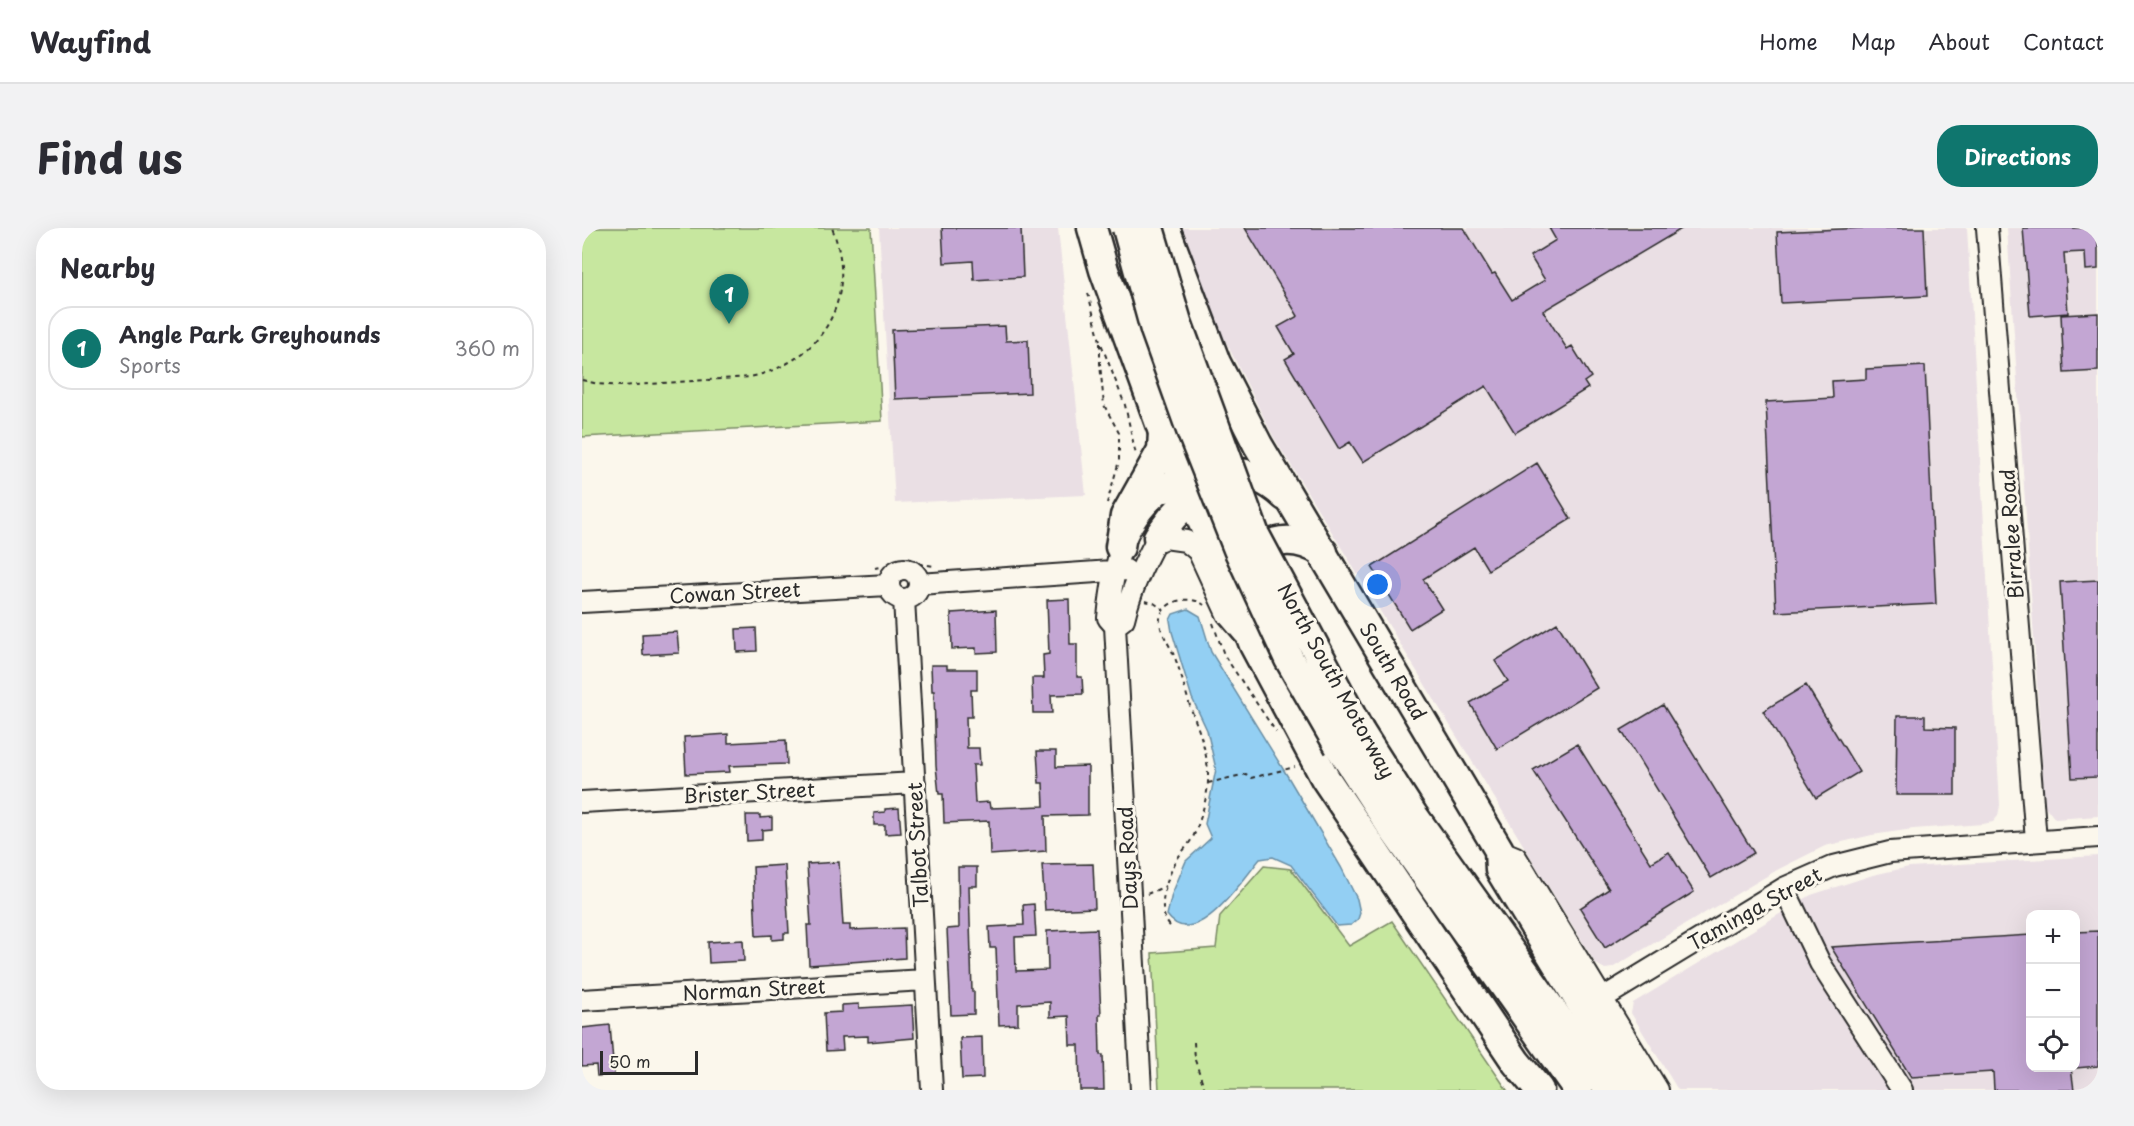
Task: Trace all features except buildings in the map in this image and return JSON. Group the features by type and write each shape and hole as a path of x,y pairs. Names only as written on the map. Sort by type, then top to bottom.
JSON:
{"highway":[{"path":"1092,228 1104,270 1181,488 1237,600 1254,645 1305,742 1338,798 1516,1062 1539,1090"},
{"name":"North South Motorway","path":"1127,228 1155,330 1192,433 1238,549 1289,659 1349,739 1413,814 1609,1090"},
{"name":"North South Motorway","path":"1149,228 1178,322 1255,535 1393,829 1578,1090"},
{"name":"South Road","path":"1165,228 1216,363 1258,445 1499,850"},
{"path":"1135,359 1151,376 1163,381 1175,381 1197,369 1203,358 1206,336"},
{"path":"1216,363 1230,420 1231,434 1229,447 1216,472"},
{"path":"1117,559 1125,516 1160,456 1163,432"},
{"path":"1158,537 1172,518 1181,488 1216,472 1239,471 1263,480 1281,492 1291,502 1323,552"},
{"path":"1237,600 1240,579 1247,562 1260,550 1275,542 1293,540 1309,544 1323,552"},
{"path":"1499,850 1500,870 1590,1018 1637,1090"}],"street":[{"name":"Birralee Road","path":"1988,228 2036,840"},
{"name":"Days Road","path":"1141,1090 1115,626 1108,618 1117,559 1145,508 1181,488"},
{"path":"1115,626 1124,619 1140,569 1158,537 1186,541 1198,551 1227,614 1254,645"},
{"path":"919,584 1117,559 1140,569"},
{"path":"903,568 916,574 919,584 913,596 904,599 892,594 888,585 890,575 903,568"},
{"name":"Cowan Street","path":"582,602 888,585"},
{"name":"Talbot Street","path":"904,599 932,1090"},
{"name":"Brister Street","path":"582,802 915,783"},
{"name":"Taminga Street","path":"1603,998 1784,888 1834,866 1890,852 2098,837"},
{"name":"South Road","path":"1499,850 1516,857 1658,1090"},
{"path":"1784,888 1820,963 1902,1090"},
{"name":"Norman Street","path":"582,1000 925,980"}],"path":[{"path":"582,380 621,386 750,377 769,373 789,364 808,350 820,335 831,317 839,296 842,274 837,242 831,228"},
{"path":"1088,293 1100,341 1125,405 1137,460"},
{"path":"1100,341 1104,405 1119,433 1119,461 1107,513"},
{"path":"1170,926 1164,919 1162,906 1166,886 1176,862 1194,835 1209,783 1203,738 1160,618 1164,610 1182,598 1200,602 1207,607"},
{"path":"1142,601 1154,603 1164,610"},
{"path":"1210,616 1224,655 1280,738"},
{"path":"1209,783 1246,774 1251,778 1298,766"},
{"path":"1146,894 1166,886"},
{"path":"1194,1042 1195,1060 1205,1090"}],"shaded area":[{"path":"879,228 1058,228 1086,495 895,503"},
{"path":"1176,228 1967,228 2000,805 1998,816 1993,822 1983,824 1913,829 1872,835 1825,846 1777,870 1612,968 1605,969 1596,964 1273,436 1182,254"},
{"path":"2007,228 2098,228 2098,816 2055,819 2045,806"},
{"path":"2098,856 2098,1090 1678,1090 1631,1013 1633,1003 1811,895 1873,875 1909,867"}],"green space":[{"path":"582,228 871,228 882,421 582,437"},
{"path":"1264,866 1291,869 1349,946 1392,921 1507,1090 1159,1090 1152,953 1216,948 1220,916"}],"water":[{"path":"1188,609 1200,616 1211,652 1341,867 1357,899 1360,913 1358,919 1351,925 1337,926 1291,865 1273,857 1260,859 1230,896 1204,920 1191,926 1178,925 1167,915 1172,894 1186,861 1211,838 1205,824 1216,769 1207,730 1192,698 1172,632 1170,620 1173,614"}],"place":[{"name":"Angle Park Greyhounds","path":"729,324"}]}
